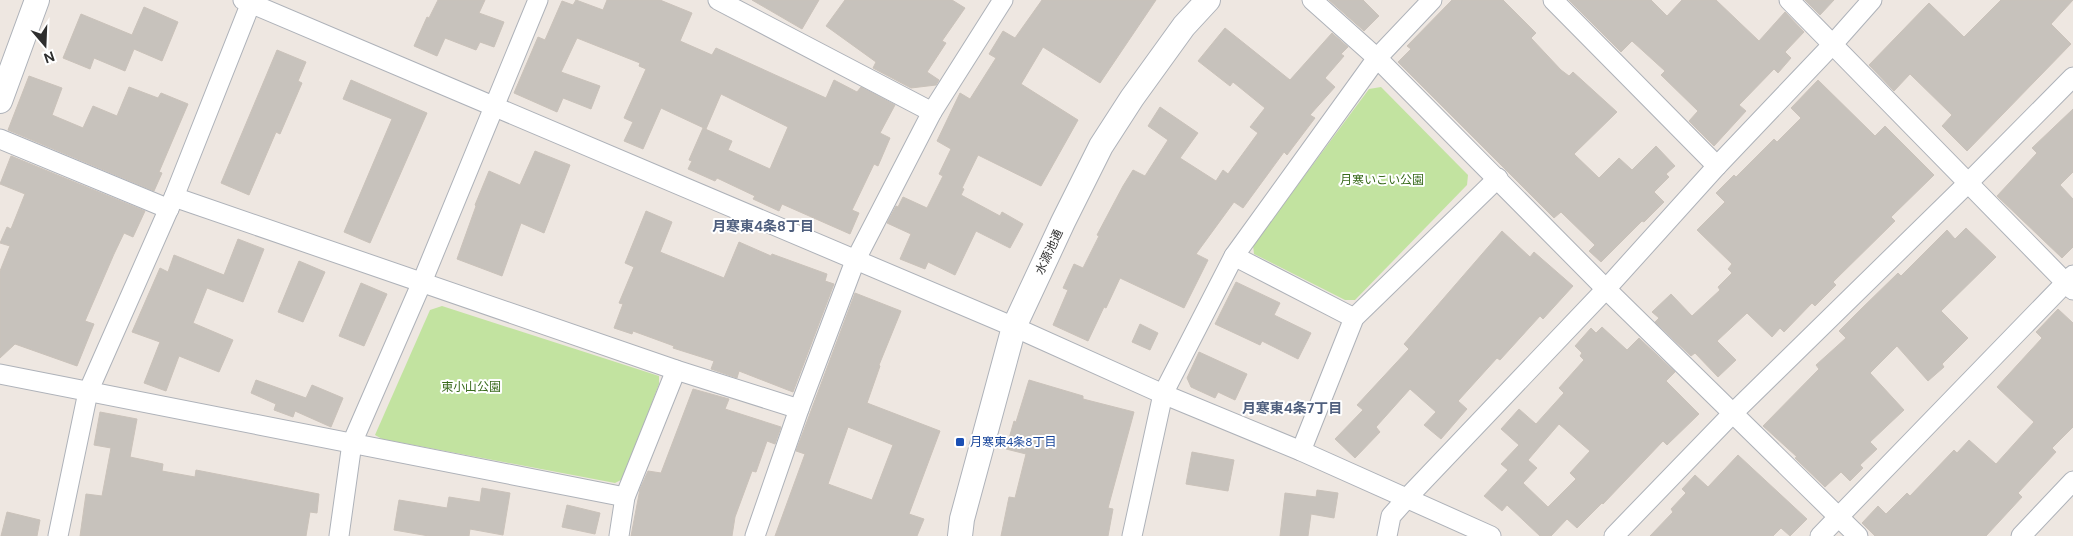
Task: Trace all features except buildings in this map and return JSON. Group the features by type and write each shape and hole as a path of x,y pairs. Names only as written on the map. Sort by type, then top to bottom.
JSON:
{"street":[{"path":"0,102 37,0"},
{"path":"338,536 352,443 422,282 538,0"},
{"path":"718,0 932,112"},
{"path":"755,536 799,409 855,261 932,112 1003,0"},
{"name":"水源池通","path":"960,536 962,519 1014,327 1101,146 1132,98 1184,26 1208,0"},
{"path":"1312,0 1377,58 1606,289 1858,536"},
{"path":"1132,536 1163,394 1234,256 1377,58 1432,0"},
{"path":"1553,0 1717,166"},
{"path":"1789,0 1968,183 2070,282 1820,536"},
{"path":"1387,536 1391,516 1407,498 1606,289 1717,166 1833,44 1872,0"},
{"path":"58,536 88,392 172,203 248,1 855,261 1014,327 1163,394 1301,451 1491,536"},
{"path":"1614,536 1732,414 1968,183 2073,77"},
{"path":"0,139 172,203 422,282 676,370 799,409"},
{"path":"1301,451 1354,318 1498,178"},
{"path":"1234,256 1354,318"},
{"path":"619,536 625,497 676,370"},
{"path":"0,374 625,497"},
{"path":"2021,536 2073,481"}],"green space":[{"name":"月寒いこい公園","path":"1381,87 1468,175 1467,185 1355,300 1345,300 1254,254 1253,245 1369,89"},
{"name":"東小山公園","path":"442,306 659,376 659,384 623,479 615,483 382,439 375,435 430,310"}],"place":[{"name":"月寒東4条8丁目","path":"960,442"}],"district":[{"name":"月寒東4条8丁目","path":"763,226"},
{"name":"月寒東4条7丁目","path":"1292,408"}]}
